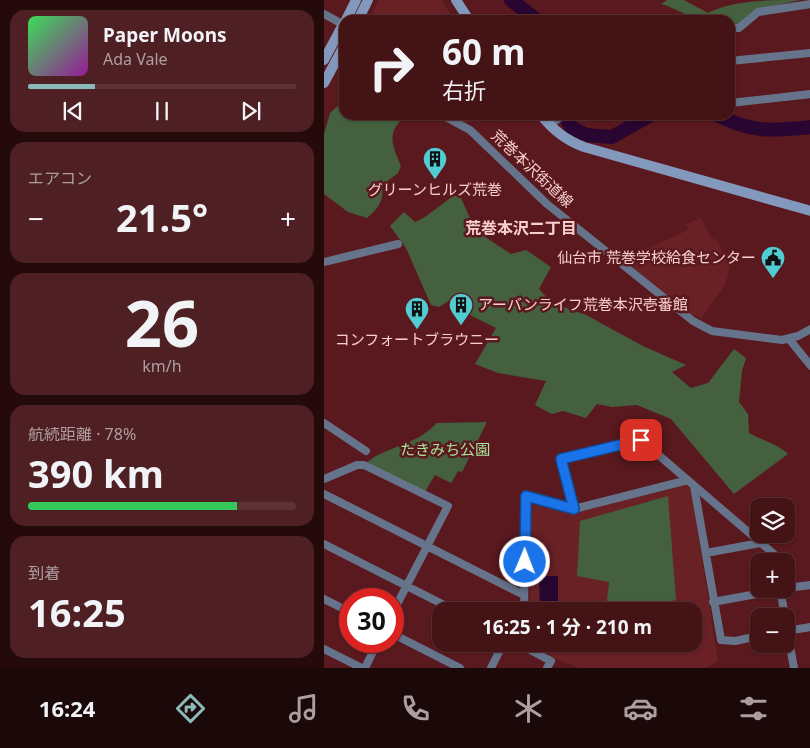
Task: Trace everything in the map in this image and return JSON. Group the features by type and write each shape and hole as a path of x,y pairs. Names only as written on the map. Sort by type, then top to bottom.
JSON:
{"street":[{"path":"347,15 356,0"},
{"path":"360,15 368,0"},
{"path":"456,0 466,15"},
{"path":"735,28 739,28 758,12 810,4"},
{"path":"324,14 339,22"},
{"path":"324,60 339,29"},
{"path":"735,60 810,52"},
{"path":"324,83 339,55"},
{"path":"735,102 810,94"},
{"name":"荒巻本沢街道線","path":"451,120 470,130 548,204 693,321 712,331 790,339"},
{"path":"545,120 568,140 584,147 810,210"},
{"path":"549,125 557,120"},
{"path":"324,262 398,244"},
{"path":"810,329 790,339 810,366"},
{"path":"324,423 366,451"},
{"path":"574,509 561,459 641,440 750,534"},
{"path":"324,479 357,465 364,465 448,506 404,590"},
{"path":"524,602 526,496 574,509 691,482"},
{"path":"691,482 721,640 734,641 750,638"},
{"path":"324,494 524,596"},
{"path":"706,553 760,543 772,553"},
{"path":"324,544 438,602"},
{"path":"795,587 810,585"},
{"path":"713,602 750,595"},
{"path":"324,599 339,606"},
{"path":"795,628 810,627"},
{"path":"404,640 460,668"},
{"path":"324,649 363,668 371,653"},
{"path":"491,668 499,652"},
{"path":"536,652 551,661 547,668"},
{"path":"791,653 794,668"}],"shaded area":[{"path":"379,0 441,0 452,15 371,15"},
{"path":"460,120 472,120 467,123"},
{"path":"701,218 711,238 717,240 730,267 725,285 701,319 687,312 628,263 627,260 637,250 642,251 688,230 686,224"},
{"path":"687,484 691,490 718,660 707,668 580,668 556,659 546,652 702,652 702,602 530,602 529,502 566,511"},
{"path":"539,576 558,576 558,602 540,602"}],"green space":[{"path":"667,0 684,0 708,13 728,5 740,3 800,0 760,9 738,25 735,25 735,15 689,15 661,4"},
{"path":"339,105 339,120 401,120 394,131 393,142 401,166 398,173 382,185 380,204 367,218 348,212 324,194 324,134 330,113"},
{"path":"453,196 460,196 476,231 511,254 526,250 551,267 539,289 552,303 586,315 643,346 686,365 672,372 691,388 708,383 734,349 746,358 742,371 739,402 748,414 749,433 788,454 734,494 671,419 637,405 612,407 597,404 586,418 563,411 552,414 535,405 546,381 498,373 475,364 496,328 472,316 450,300 439,307 431,305 406,248 390,226 404,212 415,222 425,217"},
{"name":"たきみち公園","path":"487,422 462,472 458,471 451,483 435,475 425,492 365,463 376,456 416,439 437,423"},
{"path":"668,496 676,600 667,602 607,602 609,582 577,576 580,521"}],"waterway":[{"path":"511,0 530,15"},
{"path":"567,120 571,127 586,135 612,137 642,120"},
{"path":"728,120 752,128 773,130 811,127"}],"place":[{"name":"グリーンヒルズ荒巻","path":"435,180"},
{"name":"仙台市 荒巻学校給食センター","path":"773,279"},
{"name":"アーバンライフ荒巻本沢壱番館","path":"461,326"},
{"name":"コンフォートブラウニー","path":"417,330"}],"district":[{"name":"荒巻本沢二丁目","path":"521,228"}],"route":[{"path":"525,562 526,496 574,509 561,459 641,440"}]}
